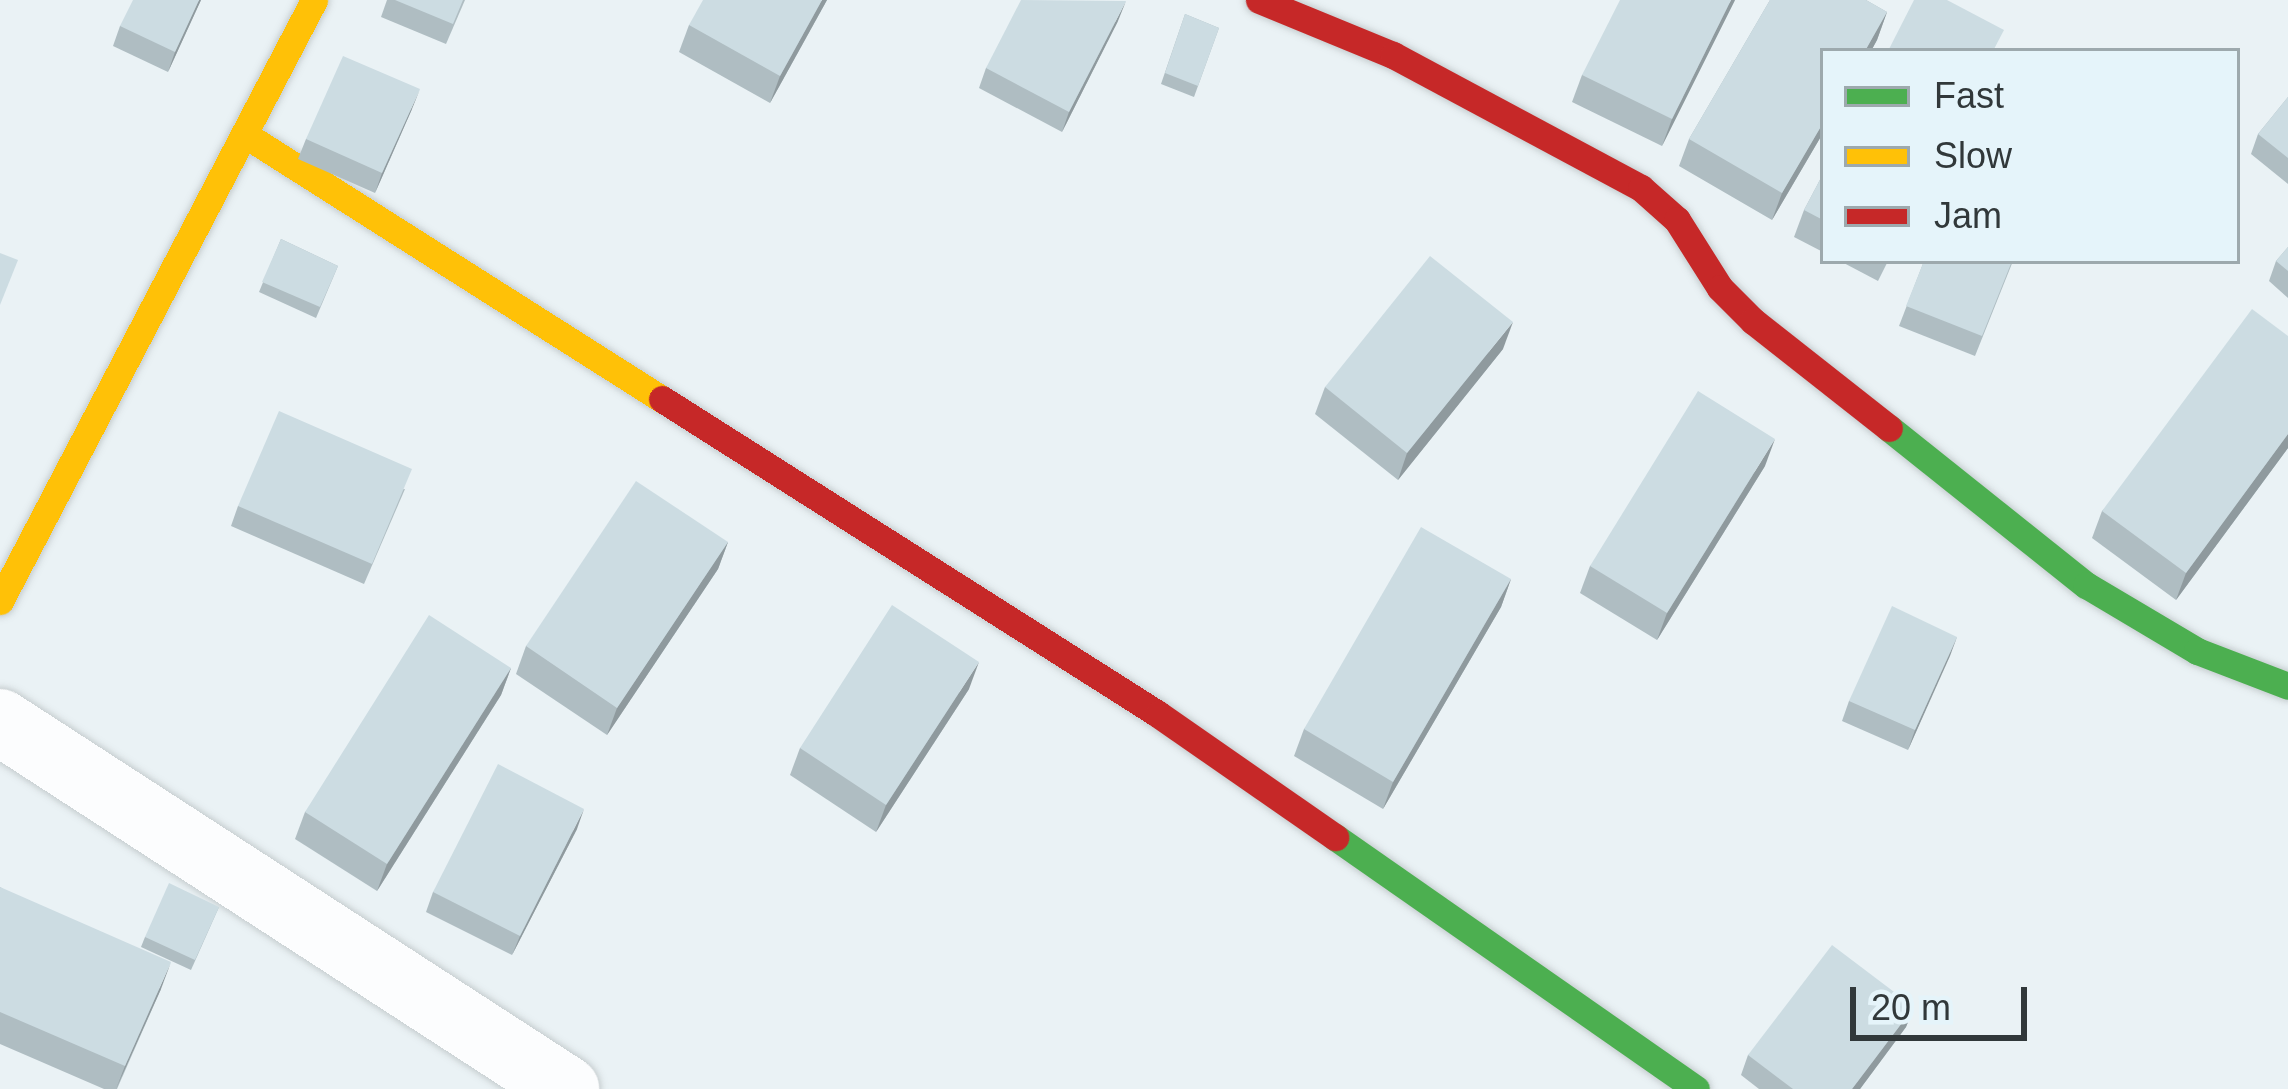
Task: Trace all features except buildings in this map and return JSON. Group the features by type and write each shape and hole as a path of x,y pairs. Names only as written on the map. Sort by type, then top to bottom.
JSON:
{"street":[{"path":"0,601 314,0"},
{"path":"1259,0 1393,56 1641,188 1677,220 1720,288 1753,320 2034,545 2197,651 2288,686"},
{"path":"244,134 1158,714 1696,1089"},
{"path":"0,722 566,1089"}],"traffic: fast":[{"path":"1889,428 2086,585 2197,651 2288,686"},
{"path":"1335,837 1696,1089"}],"traffic: slow":[{"path":"0,601 314,0"},
{"path":"244,134 662,399"}],"traffic: jam":[{"path":"1259,0 1393,55 1641,188 1677,220 1720,288 1753,321 1889,428"},
{"path":"662,399 1158,714 1335,837"}]}
